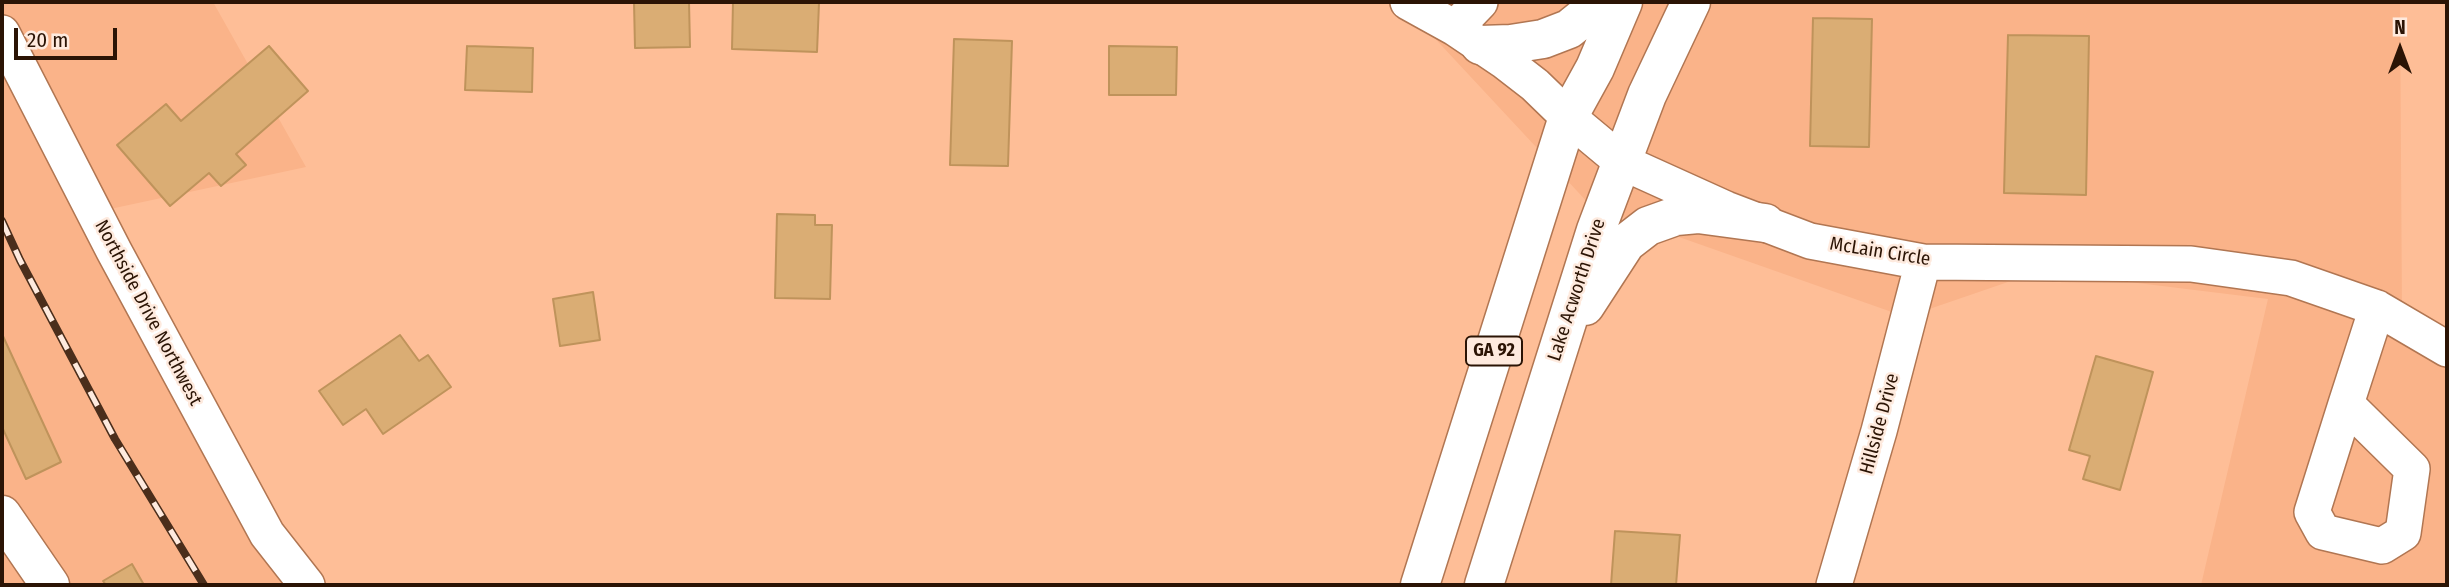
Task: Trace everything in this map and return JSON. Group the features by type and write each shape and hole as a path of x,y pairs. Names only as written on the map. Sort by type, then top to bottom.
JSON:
{"main road":[{"path":"1467,37 1511,44 1543,39 1569,29 1590,12 1596,2"},
{"name":"GA 92","path":"1420,585 1569,117 1595,68 1623,2"},
{"name":"Lake Acworth Drive","path":"1484,585 1595,230 1647,95 1691,2"},
{"path":"1557,349 1626,243 1648,226 1676,216 1699,214 1765,223"},
{"path":"2,516 50,585"}],"street":[{"name":"McLain Circle","path":"1408,2 1467,37 1535,85 1622,162 1726,209 1810,240 1923,262 2191,264 2291,278 2377,308 2447,349"},
{"path":"1467,37 1479,2"},
{"name":"Northside Drive Northwest","path":"2,33 114,251 267,534 306,585"},
{"name":"Hillside Drive","path":"1834,585 1879,431 1923,262"},
{"path":"2346,404 2377,308"}],"shaded area":[{"path":"2,2 213,2 306,167 82,215 322,585 2,585"},
{"path":"1401,2 2400,2 2402,314 2447,342 2447,585 2201,585 2268,299 2040,271 1906,317 1591,206"}],"building":[{"path":"634,2 689,2 690,47 635,48"},
{"path":"733,2 819,3 817,52 732,49"},
{"path":"1813,18 1872,19 1869,147 1810,146"},
{"path":"2008,35 2089,36 2086,195 2004,193"},
{"path":"954,39 1012,41 1008,166 950,165"},
{"path":"269,46 308,91 236,154 246,165 221,186 209,173 170,206 117,145 166,104 181,121"},
{"path":"467,46 533,48 532,92 465,90"},
{"path":"1109,46 1177,47 1176,95 1109,95"},
{"path":"777,214 815,215 815,225 832,225 830,299 775,298"},
{"path":"593,292 600,340 560,346 553,299"},
{"path":"2,334 61,462 26,479 2,427"},
{"path":"400,335 419,361 428,355 451,387 383,434 366,409 343,425 319,391"},
{"path":"2096,356 2153,372 2120,490 2083,479 2090,456 2069,450"},
{"path":"1615,531 1680,535 1676,585 1611,585"},
{"path":"132,564 144,585 106,585 103,581"}],"railway":[{"path":"2,221 115,439 204,585"}]}
